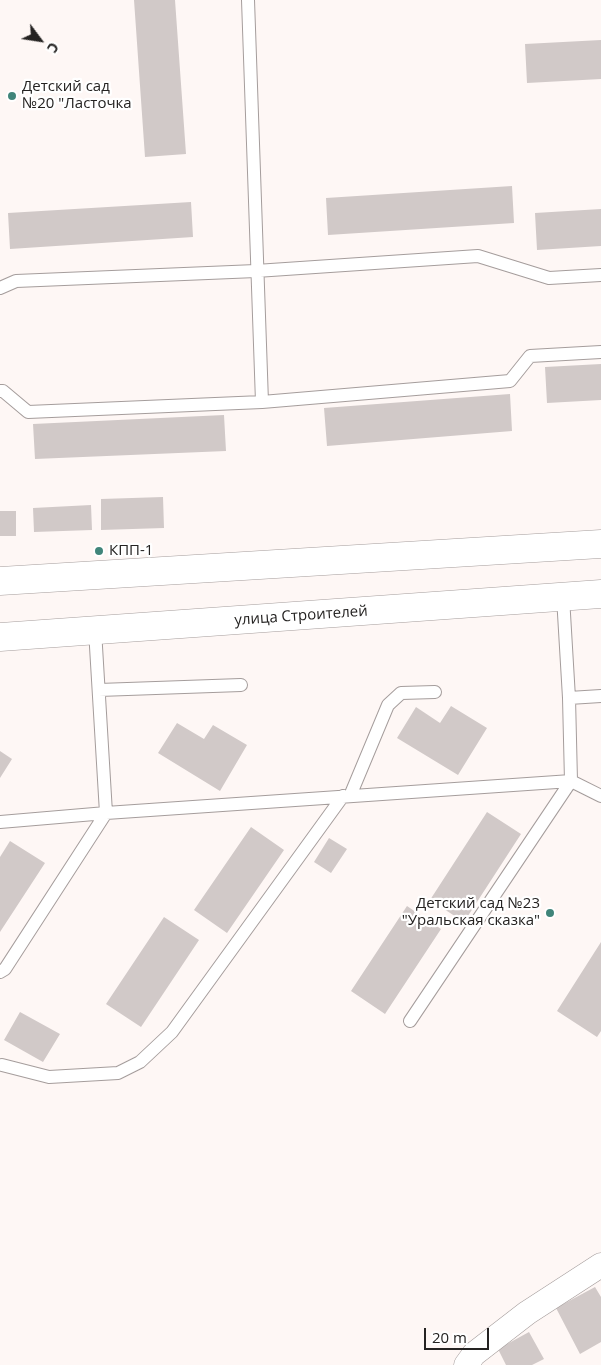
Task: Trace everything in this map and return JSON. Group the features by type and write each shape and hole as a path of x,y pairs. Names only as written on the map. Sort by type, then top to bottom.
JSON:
{"main road":[{"path":"0,582 601,544"},
{"name":"улица Строителей","path":"1,636 601,594"}],"street":[{"path":"466,1365 474,1354 527,1313 601,1265"}],"lane":[{"path":"248,0 262,402"},
{"path":"0,288 16,281 256,271 478,256 549,278 601,275"},
{"path":"0,391 4,391 28,412 262,402 510,381 530,356 601,352"},
{"path":"410,1021 571,781 569,698 563,596"},
{"path":"0,972 5,969 106,812 95,630"},
{"path":"98,690 241,685"},
{"path":"2,1066 49,1077 118,1074 140,1062 172,1032 347,796 388,705 402,693 435,692"},
{"path":"569,698 601,696"},
{"path":"0,822 106,812 571,781 601,796"}],"building":[{"path":"134,0 175,0 186,154 145,157"},
{"path":"601,40 601,79 527,83 525,44"},
{"path":"512,186 514,223 328,235 326,198"},
{"path":"191,202 193,237 10,249 8,213"},
{"path":"601,209 601,246 537,250 535,213"},
{"path":"601,364 601,400 547,403 545,367"},
{"path":"510,394 512,431 327,446 324,408"},
{"path":"224,415 226,451 35,459 33,424"},
{"path":"163,497 164,528 101,530 101,499"},
{"path":"91,505 92,530 34,532 33,508"},
{"path":"0,511 16,511 16,536 0,536"},
{"path":"451,706 487,728 458,775 397,738 416,707 440,723"},
{"path":"177,723 204,739 213,725 247,745 220,791 158,753"},
{"path":"0,751 12,759 0,778"},
{"path":"487,812 521,834 464,922 430,900"},
{"path":"251,827 284,850 227,933 194,910"},
{"path":"329,838 347,849 331,873 314,862"},
{"path":"10,841 45,863 0,932 0,857"},
{"path":"407,906 441,929 385,1014 351,991"},
{"path":"164,917 199,940 141,1027 106,1004"},
{"path":"601,942 601,1031 597,1037 557,1011"},
{"path":"20,1012 60,1034 43,1062 4,1040"},
{"path":"595,1287 601,1297 601,1342 580,1354 556,1308"},
{"path":"529,1332 544,1359 532,1365 506,1365 498,1349"}],"place":[{"name":"Детский сад №20 \"Ласточка","path":"12,96"},
{"name":"КПП-1","path":"99,551"},
{"name":"Детский сад №23 \"Уральская сказка\"","path":"550,913"}]}
